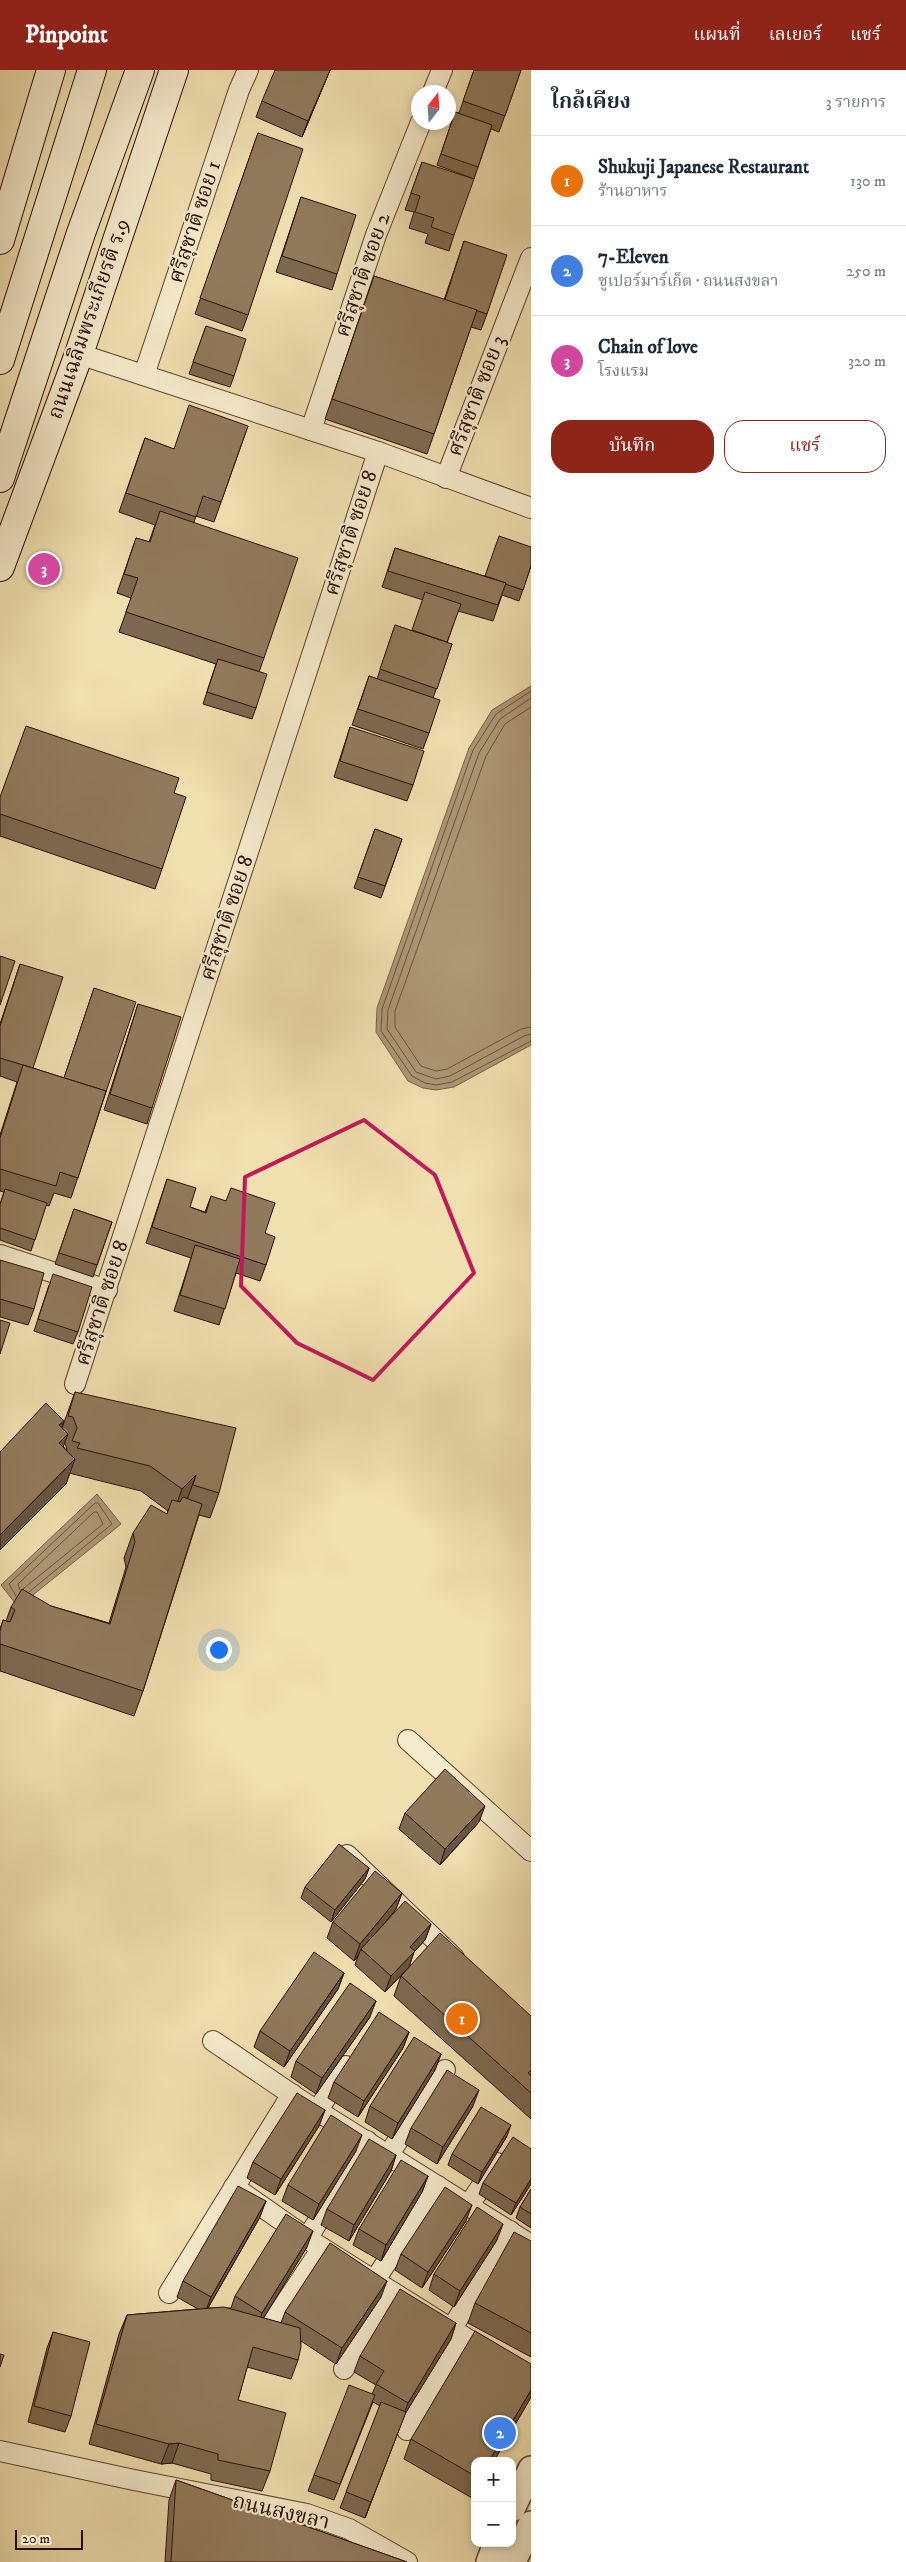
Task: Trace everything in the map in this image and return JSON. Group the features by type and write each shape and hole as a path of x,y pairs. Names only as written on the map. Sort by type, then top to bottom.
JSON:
{"main road":[{"path":"0,240 51,70"},
{"path":"0,360 92,70"},
{"name":"ถนนเฉลิมพระเกียรติ ร.9","path":"0,478 81,232 140,70"},
{"name":"ถนนเฉลิมพระเกียรติ ร.9","path":"0,568 78,354 174,70"}],"street":[{"name":"ศรีสุชาติ ซอย 1","path":"144,375 239,90 248,70"},
{"path":"436,85 442,70"},
{"name":"ศรีสุชาติ ซอย 2","path":"311,430 376,235 418,130"},
{"name":"ศรีสุชาติ ซอย 3","path":"446,478 531,258"},
{"path":"78,354 378,452 531,508"},
{"name":"ศรีสุชาติ ซอย 8","path":"75,1384 378,452"},
{"path":"0,1255 107,1290"},
{"path":"408,1740 531,1851"},
{"path":"345,1853 466,1970"},
{"path":"213,2041 292,2094 531,2245"},
{"path":"318,2110 358,2046"},
{"path":"389,2154 445,2070"},
{"path":"169,2293 292,2094"},
{"path":"271,2326 367,2141"},
{"path":"469,2205 508,2146"},
{"path":"374,2281 438,2186"},
{"path":"234,2187 314,2244 531,2379"},
{"path":"407,2430 510,2232"},
{"path":"344,2369 392,2292"},
{"name":"ถนนสงขลา","path":"0,2451 307,2514 349,2529 407,2562"},
{"path":"515,2502 531,2469"},
{"path":"513,2562 531,2524"},
{"path":"489,2562 495,2547"}],"highlighted area":[{"path":"364,1120 435,1175 474,1273 373,1380 297,1343 241,1286 245,1177"}],"water":[{"path":"531,686 531,1045 454,1087 436,1090 423,1088 408,1081 376,1032 377,1008 469,748 492,710"},
{"path":"97,1494 121,1524 18,1607 1,1585"}],"building":[{"path":"275,70 330,70 308,121 262,101"},
{"path":"474,70 521,70 505,116 463,101"},
{"path":"456,112 492,125 478,167 441,154 449,130 456,130"},
{"path":"258,133 303,149 248,315 200,298"},
{"path":"422,162 474,179 454,235 431,227 434,218 415,212 420,196 411,193"},
{"path":"301,197 356,215 337,274 282,256"},
{"path":"464,241 507,255 487,314 445,300"},
{"path":"374,276 477,310 434,434 332,399"},
{"path":"206,326 246,339 234,376 193,362"},
{"path":"189,405 248,426 221,502 203,496 196,517 126,493 145,438 174,449"},
{"path":"160,511 298,558 264,658 126,612 138,578 124,574 136,538 150,542"},
{"path":"499,536 531,547 531,566 523,590 485,576"},
{"path":"395,548 506,583 498,605 388,571"},
{"path":"425,592 461,604 447,642 412,630"},
{"path":"395,625 452,644 437,689 380,669"},
{"path":"218,659 267,674 256,708 207,692"},
{"path":"369,676 440,700 429,733 358,709"},
{"path":"26,726 179,778 174,793 186,797 162,869 0,814 0,797"},
{"path":"350,727 424,751 413,785 340,761"},
{"path":"375,829 402,839 385,886 358,877"},
{"path":"0,956 15,961 0,1005"},
{"path":"20,964 63,977 33,1068 0,1058 0,1026"},
{"path":"94,988 136,1002 106,1092 64,1078"},
{"path":"138,1004 181,1017 152,1108 110,1094"},
{"path":"23,1065 106,1091 78,1178 60,1172 56,1186 0,1169 0,1138"},
{"path":"167,1179 196,1188 190,1207 206,1213 211,1196 226,1201 231,1188 275,1203 265,1233 275,1237 266,1265 152,1227"},
{"path":"5,1189 47,1203 35,1240 0,1228 0,1205"},
{"path":"74,1209 112,1222 97,1265 59,1253"},
{"path":"195,1245 240,1259 225,1309 180,1295"},
{"path":"0,1260 44,1273 34,1309 0,1299"},
{"path":"53,1274 92,1287 78,1332 38,1319"},
{"path":"0,1320 10,1323 0,1354"},
{"path":"75,1392 236,1428 219,1493 193,1485 196,1475 182,1489 150,1466 77,1448 80,1443 72,1441 77,1428 73,1417 68,1416"},
{"path":"46,1403 64,1421 59,1425 68,1434 59,1443 75,1459 0,1535 0,1452"},
{"path":"183,1497 202,1504 143,1691 0,1644 0,1631 3,1620 10,1622 15,1610 11,1607 22,1589 51,1606 110,1624 135,1542 133,1533 151,1505 167,1514 172,1500 180,1502"},
{"path":"445,1769 485,1806 445,1849 405,1813"},
{"path":"339,1844 369,1868 335,1910 305,1887"},
{"path":"375,1871 402,1893 360,1944 333,1922"},
{"path":"405,1901 431,1924 410,1947 415,1951 391,1976 361,1949"},
{"path":"440,1933 531,2016 531,2070 528,2073 531,2076 531,2093 401,1976"},
{"path":"314,1952 344,1973 290,2051 260,2031"},
{"path":"350,1983 376,2001 322,2078 296,2061"},
{"path":"379,2012 409,2032 364,2101 334,2082"},
{"path":"414,2037 441,2054 398,2123 370,2106"},
{"path":"447,2070 479,2090 443,2147 411,2128"},
{"path":"297,2093 325,2110 281,2179 253,2162"},
{"path":"481,2107 511,2125 482,2172 452,2154"},
{"path":"331,2115 362,2135 319,2204 288,2185"},
{"path":"513,2137 531,2149 531,2179 516,2203 483,2183"},
{"path":"369,2139 396,2155 354,2225 327,2209"},
{"path":"401,2160 428,2176 386,2245 359,2229"},
{"path":"238,2186 266,2201 211,2297 183,2281"},
{"path":"445,2187 472,2205 428,2272 401,2254"},
{"path":"531,2189 531,2214 520,2207"},
{"path":"477,2207 503,2224 460,2291 434,2274"},
{"path":"286,2214 313,2231 262,2313 235,2296"},
{"path":"514,2232 531,2241 531,2333 475,2303"},
{"path":"330,2243 387,2281 342,2348 285,2312"},
{"path":"400,2289 456,2323 408,2403 376,2384 384,2371 360,2356"},
{"path":"224,2307 300,2328 301,2347 298,2360 253,2347 238,2400 286,2413 270,2471 218,2460 218,2454 179,2443 169,2444 96,2424 127,2315"},
{"path":"475,2331 531,2364 531,2390 491,2457 471,2457 471,2474 411,2439"},
{"path":"53,2332 90,2342 71,2416 34,2406"},
{"path":"0,2354 4,2355 0,2367"},
{"path":"349,2385 375,2395 340,2484 314,2475"},
{"path":"381,2402 406,2412 371,2502 346,2492"},
{"path":"176,2480 407,2562 171,2562"}],"place":[{"name":"Chain of love","path":"44,569"},
{"name":"Shukuji Japanese Restaurant","path":"462,2019"},
{"name":"7-Eleven","path":"500,2433"}]}
